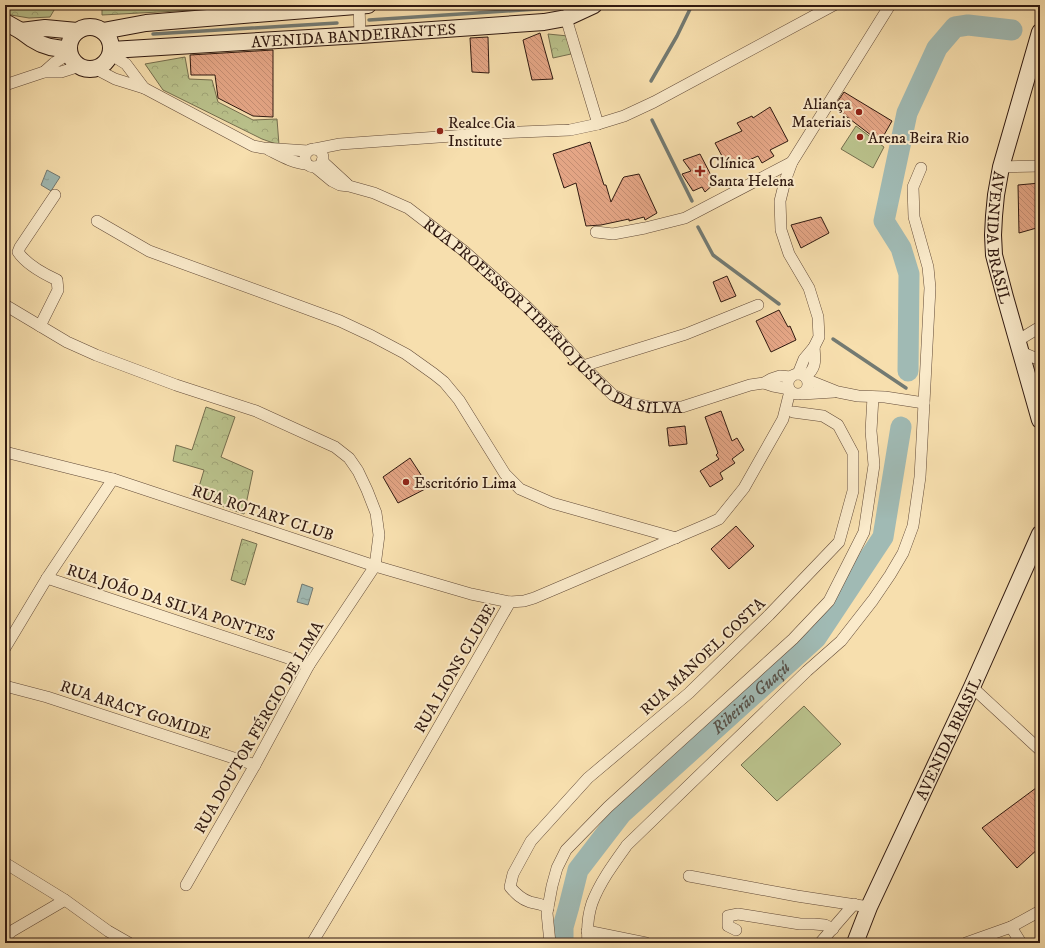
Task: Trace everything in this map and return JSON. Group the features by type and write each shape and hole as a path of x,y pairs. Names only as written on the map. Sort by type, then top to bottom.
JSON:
{"street":[{"path":"359,5 360,35"},
{"name":"AVENIDA BANDEIRANTES","path":"103,31 146,23 368,5"},
{"name":"AVENIDA BANDEIRANTES","path":"110,52 544,22 566,18 594,5"},
{"path":"314,164 305,160 305,156 312,150 340,144 570,130 598,124 624,116 654,102 834,5"},
{"path":"793,412 798,385 812,372 814,366 814,347 819,337 818,317 809,288 789,254 780,230 780,201 792,162 890,5"},
{"path":"566,18 598,124"},
{"path":"5,22 32,39 50,47 69,51"},
{"path":"5,85 44,72 61,72 87,67 101,66 106,61 110,52 109,39 103,31 94,27 85,27 77,31 72,36 69,51 75,63 87,67 115,79 144,88"},
{"path":"21,31 46,28 77,31"},
{"name":"AVENIDA BRASIL","path":"1040,32 1037,55 1001,167 994,209 994,255 1040,420"},
{"path":"44,72 69,51"},
{"path":"110,52 126,64 144,88"},
{"name":"RUA PROFESSOR TIBÉRIO JUSTO DA SILVA","path":"144,88 253,146 263,148 319,150 323,157 314,164"},
{"name":"RUA PROFESSOR TIBÉRIO JUSTO DA SILVA","path":"263,148 289,160 299,163 314,164 332,181 374,193 408,208 464,251 527,307 613,395 631,403 650,407 682,407 750,385 764,383 773,386 798,385 858,396 885,397 924,403"},
{"path":"596,232 613,234 646,228 685,218 792,162"},
{"path":"1001,167 1040,166"},
{"path":"588,943 588,930 592,904 607,874 627,845 801,677 841,641 873,600 903,553 912,526 920,476 930,288 928,267 914,216 913,187 921,168"},
{"path":"40,326 58,290 57,280 43,273 21,257 18,252 55,194"},
{"path":"97,221 149,251 340,321 406,354 444,382 459,400 505,474 520,489 552,503 676,538"},
{"path":"5,305 67,342 96,355 176,385 256,411 335,447 349,458 358,471 376,513 379,535 374,566"},
{"path":"583,366 686,334 758,305"},
{"path":"1040,327 1019,347 1040,360"},
{"name":"RUA LIONS CLUBE","path":"312,943 412,774 510,602 524,601 534,598 718,519 744,488 783,419 798,385"},
{"path":"550,943 547,914 548,908 557,868 566,850 608,806 793,639 829,601 864,532 874,465 871,431 872,397"},
{"name":"RUA LIONS CLUBE","path":"783,419 793,412"},
{"name":"RUA MANOEL COSTA","path":"548,908 544,905 528,902 517,896 510,887 513,874 531,841 588,778 688,694 769,615 839,542 853,491 853,453 838,425 823,416 793,412"},
{"name":"RUA ROTARY CLUB","path":"5,452 113,479 374,566 471,594 510,602"},
{"path":"5,648 47,578 113,479"},
{"name":"AVENIDA BRASIL","path":"855,943 862,906 972,687 1040,534"},
{"name":"RUA DOUTOR FÉRCIO DE LIMA","path":"186,885 256,765 309,665 374,566"},
{"name":"RUA JOÃO DA SILVA PONTES","path":"47,578 309,665"},
{"name":"RUA ARACY GOMIDE","path":"5,686 47,696 256,765"},
{"path":"972,687 1040,750"},
{"path":"5,864 65,900 108,931 129,943"},
{"path":"689,876 862,906"},
{"path":"5,937 18,927 65,900"},
{"path":"820,943 833,929 862,906"},
{"path":"966,943 1011,927 1040,911"},
{"path":"736,930 728,926 728,916 738,914 800,924 825,925 833,929"},
{"path":"1011,927 1021,943"},
{"path":"588,930 646,943"}],"green space":[{"path":"5,5 57,5 50,17 29,18 5,14"},
{"path":"102,5 214,5 215,9 102,15"},
{"path":"548,34 568,36 571,54 553,58"},
{"path":"185,57 189,79 212,80 218,102 253,120 277,119 279,145 262,139 163,90 145,64"},
{"name":"Arena Beira Rio","path":"856,126 884,147 873,168 841,149"},
{"path":"206,407 235,417 221,457 253,471 244,514 196,497 204,470 173,461 176,445 192,450"},
{"path":"242,539 257,544 245,585 231,580"},
{"path":"804,706 841,744 777,801 741,765"}],"water":[{"path":"47,170 60,177 51,191 41,185"},
{"path":"302,584 313,588 308,605 297,602"}],"building":[{"path":"540,33 553,79 532,80 523,40"},
{"path":"488,37 489,73 472,72 470,38"},
{"path":"273,50 273,117 253,116 218,98 215,75 191,75 190,55"},
{"name":"Aliança Materiais","path":"844,92 892,121 880,142 834,107"},
{"path":"770,107 788,141 770,150 774,156 762,163 758,156 729,169 715,143 742,131 737,123 752,116 753,118"},
{"path":"590,142 611,202 624,177 639,174 657,213 645,220 644,217 629,221 629,219 601,225 586,226 576,183 564,188 553,154"},
{"name":"Clínica Santa Helena","path":"700,154 715,183 705,192 702,187 693,191 682,174 691,171 683,160"},
{"path":"1040,183 1040,227 1019,233 1018,185"},
{"path":"821,217 829,233 801,248 791,225"},
{"path":"727,276 736,296 721,302 713,282"},
{"path":"779,310 788,327 790,326 796,340 771,352 756,321"},
{"path":"721,411 732,441 737,438 744,450 732,459 735,463 720,473 723,479 710,487 700,471 719,459 716,455 718,453 705,417"},
{"path":"685,426 687,444 669,446 667,428"},
{"name":"Escritório Lima","path":"410,458 429,487 398,503 383,477"},
{"path":"736,526 754,546 729,569 711,549"},
{"path":"1040,785 1040,847 1017,868 982,828"}],"waterway":[{"path":"369,20 567,7 571,5"},
{"path":"651,81 677,36 692,5"},
{"path":"153,34 337,23"},
{"name":"Ribeirão Guaçú","path":"908,371 909,274 901,248 884,221 907,113 937,48 955,27 968,25 1012,30"},
{"path":"652,120 692,201"},
{"path":"698,227 713,255 779,304"},
{"path":"833,339 906,388"},
{"name":"Ribeirão Guaçú","path":"563,943 563,927 578,870 621,814 816,638 883,537 901,427"}],"place":[{"name":"Aliança Materiais","path":"859,112"},
{"name":"Realce Cia Institute","path":"440,131"},
{"name":"Arena Beira Rio","path":"860,137"},
{"name":"Clínica Santa Helena","path":"700,171"},
{"name":"Escritório Lima","path":"406,482"}]}
